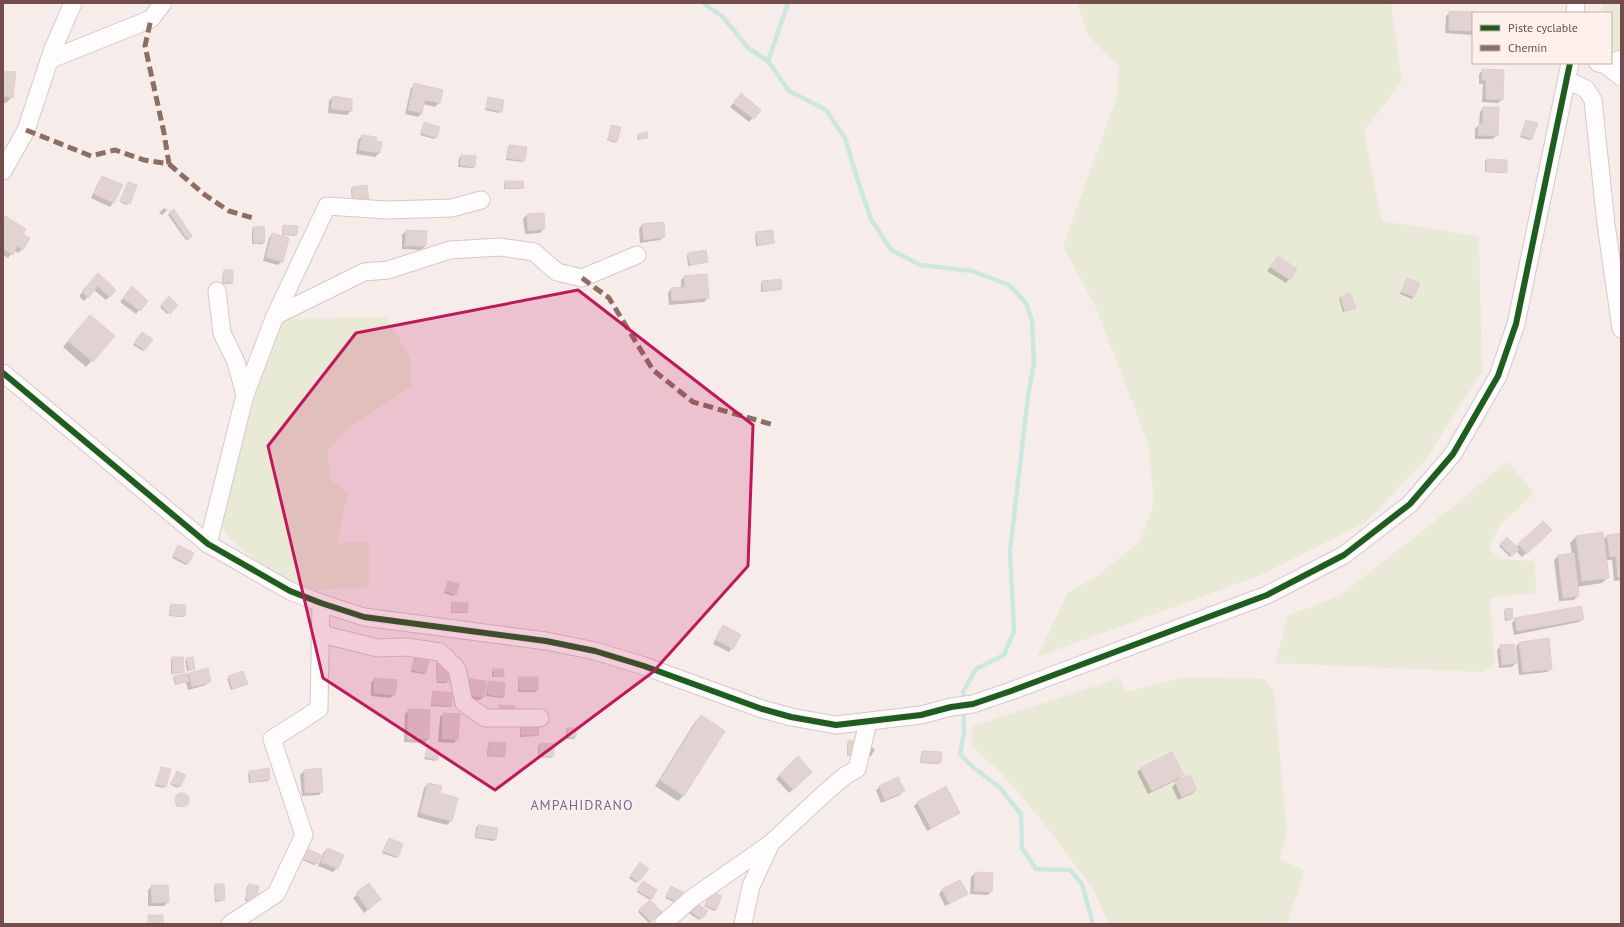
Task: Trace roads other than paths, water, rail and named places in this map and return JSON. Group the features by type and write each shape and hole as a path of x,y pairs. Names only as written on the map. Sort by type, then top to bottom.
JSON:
{"street":[{"path":"3,171 26,130 49,60 73,3"},
{"path":"49,60 151,19 163,3"},
{"path":"3,373 208,544 290,591 321,603 364,616 546,642 595,651 644,666 762,709 791,716 836,724 868,722 921,715 951,707 973,704 1011,691 1267,595 1344,555 1410,504 1453,454 1498,376 1516,324 1570,64"},
{"path":"1610,64 1621,77"},
{"path":"1567,80 1586,89 1593,100 1606,224 1621,329"},
{"path":"208,544 245,395 274,316 327,206 386,210 452,208 481,200"},
{"path":"274,316 364,272 388,270 450,250 500,247 534,252 557,272 582,278 637,254"},
{"path":"217,291 222,333 236,362 245,395"},
{"path":"230,924 276,894 304,835 272,739 319,710 321,603"},
{"path":"321,634 378,648 406,647 440,652 457,669 464,703 485,718 540,718"},
{"path":"663,924 692,899 771,843 846,775 857,770 868,722"},
{"path":"743,924 751,886 771,843"}],"waterway":[{"path":"703,3 723,17 748,48 768,61 789,91 826,110 845,138 871,219 891,250 920,265 972,271 1009,285 1026,303 1032,321 1034,363 1028,396 1010,551 1014,631 1004,655 976,669 963,692 964,733 960,754 973,767 999,787 1021,814 1022,848 1036,869 1070,870 1082,884 1093,924"},
{"path":"768,61 788,3"}],"district":[{"name":"AMPAHIDRANO","path":"582,805"}]}
